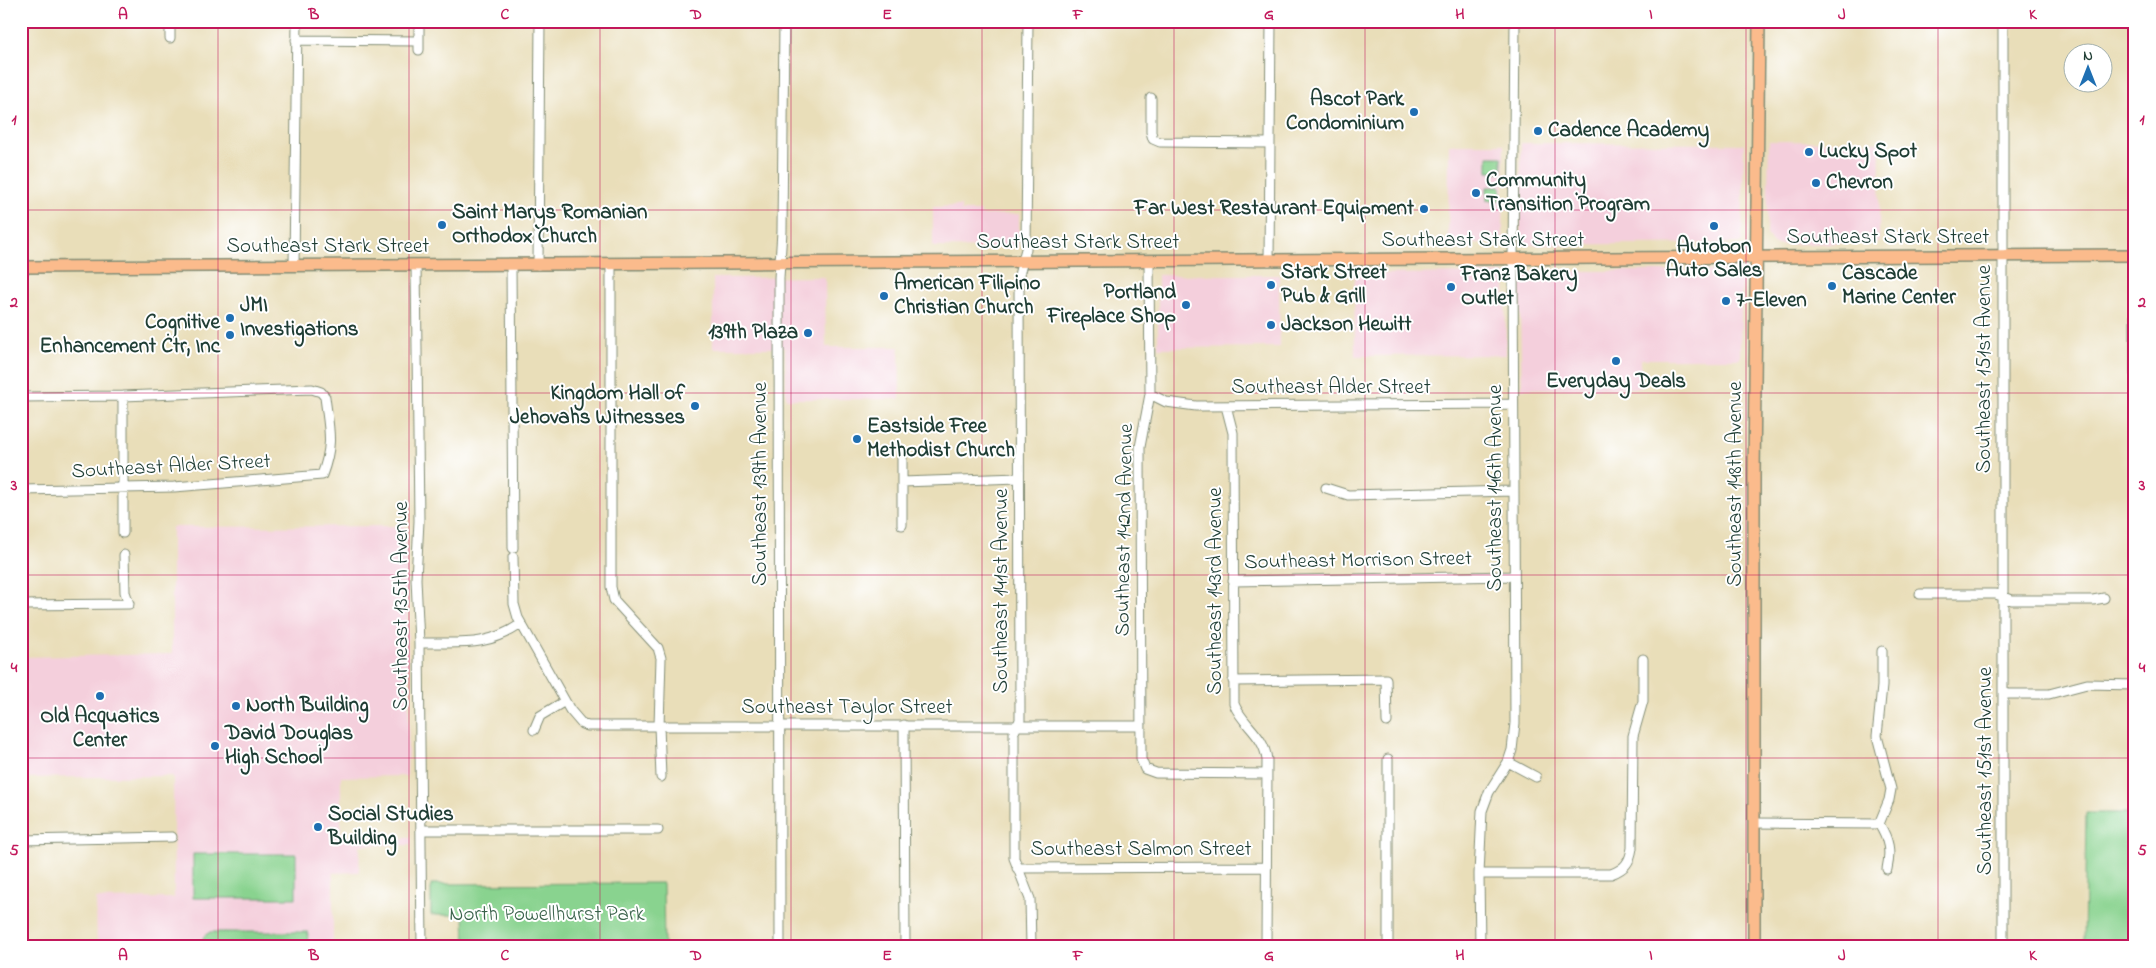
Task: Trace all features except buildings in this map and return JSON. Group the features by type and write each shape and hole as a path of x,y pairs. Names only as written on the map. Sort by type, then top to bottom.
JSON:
{"main road":[{"name":"Southeast 148th Avenue","path":"1754,947 1756,258 1759,21"},
{"name":"Southeast Stark Street","path":"21,267 2135,255"}],"street":[{"path":"170,21 170,38"},
{"path":"294,266 296,21"},
{"path":"296,40 419,46 419,21"},
{"path":"538,265 540,21"},
{"name":"Southeast 139th Avenue","path":"780,947 780,264 784,21"},
{"name":"Southeast 141st Avenue","path":"1028,21 1026,249 1020,275 1020,720 1014,732 1014,858 1016,868 1030,899 1031,947"},
{"path":"1269,261 1271,21"},
{"name":"Southeast 146th Avenue","path":"1480,947 1479,874 1482,810 1494,783 1508,762 1512,750 1515,723 1513,259 1515,21"},
{"name":"Southeast 151st Avenue","path":"2003,21 2003,947"},
{"path":"1151,98 1151,132 1153,139 1160,142 1269,143"},
{"name":"Southeast 142nd Avenue","path":"1150,262 1150,394 1140,448 1141,760 1145,769 1156,773 1267,774"},
{"path":"611,264 611,587 614,600 651,639 658,648 661,658 659,726 661,777"},
{"name":"Southeast 135th Avenue","path":"416,265 420,521 416,579 419,643 422,947"},
{"path":"511,265 513,548"},
{"path":"2135,283 2135,374"},
{"name":"Southeast Alder Street","path":"21,490 123,489 252,482 322,475 329,456 331,444 324,397 321,392 312,389 123,396"},
{"name":"Southeast Alder Street","path":"1150,394 1166,402 1180,405 1514,404"},
{"path":"21,397 123,396 123,533"},
{"name":"Southeast 143rd Avenue","path":"1226,406 1233,433 1234,704 1238,714 1256,732 1266,750 1266,947"},
{"path":"902,455 902,525"},
{"path":"902,482 1020,478"},
{"path":"1326,488 1348,495 1513,491"},
{"path":"21,605 129,604 126,592 124,555"},
{"path":"513,557 514,604 520,624 566,701 540,716 534,730"},
{"name":"Southeast Morrison Street","path":"1233,581 1514,576"},
{"path":"1920,594 1996,594 2012,600 2093,600 2104,598"},
{"path":"419,643 485,642 499,637 520,624"},
{"path":"1882,651 1882,686 1877,736 1890,789 1889,800 1879,824 1889,845 1890,855 1887,869"},
{"path":"1479,874 1611,874 1620,871 1627,864 1632,848 1633,736 1643,701 1644,659"},
{"path":"1233,680 1386,679 1387,722"},
{"path":"2003,694 2049,694 2087,684 2135,685"},
{"name":"Southeast Taylor Street","path":"566,701 582,724 594,726 1140,726"},
{"path":"904,725 904,947"},
{"path":"1388,759 1388,947"},
{"path":"1508,762 1536,777"},
{"path":"1754,823 1879,824"},
{"path":"421,830 658,830"},
{"path":"21,840 172,837"},
{"name":"Southeast Salmon Street","path":"1016,868 1265,866"}],"shaded area":[{"path":"1769,141 1880,142 1879,242 1775,245 1772,243 1767,235"},
{"path":"1521,143 1744,144 1742,241 1741,243 1520,245"},
{"name":"Community Transition Program","path":"1449,144 1504,144 1503,243 1448,243"},
{"path":"961,206 961,211 981,211 981,215 1019,214 1019,248 933,247 933,207"},
{"path":"1742,271 1740,359 1641,359 1641,388 1522,389 1519,272"},
{"path":"1505,273 1506,355 1355,356 1354,274"},
{"path":"1158,275 1279,275 1280,347 1158,348"},
{"path":"825,277 826,347 899,347 900,399 786,399 785,348 713,348 713,278"},
{"name":"David Douglas High School","path":"406,526 409,717 407,776 341,777 341,837 411,838 411,845 360,845 359,872 333,873 333,947 97,947 96,899 174,898 173,776 21,778 21,657 172,654 172,527"}],"green space":[{"path":"1488,157 1502,157 1502,172 1488,172"},
{"path":"1487,187 1501,187 1501,200 1487,200"},
{"path":"2086,813 2135,813 2135,947 2084,947"},
{"path":"193,854 296,854 296,898 193,898"},
{"name":"North Powellhurst Park","path":"663,883 664,947 465,946 464,915 431,915 431,884"},
{"path":"210,932 308,932 307,947 200,947 204,936"}],"place":[{"name":"Ascot Park Condominium","path":"1414,112"},
{"name":"Cadence Academy","path":"1538,131"},
{"name":"Lucky Spot","path":"1809,152"},
{"name":"Chevron","path":"1816,183"},
{"name":"Community Transition Program","path":"1476,193"},
{"name":"Far West Restaurant Equipment","path":"1424,209"},
{"name":"Saint Marys Romanian Orthodox Church","path":"442,225"},
{"name":"Autobon Auto Sales","path":"1714,226"},
{"name":"Stark Street Pub & Grill","path":"1271,285"},
{"name":"Cascade Marine Center","path":"1832,286"},
{"name":"Franz Bakery Outlet","path":"1451,287"},
{"name":"American Filipino Christian Church","path":"884,296"},
{"name":"7-Eleven","path":"1726,301"},
{"name":"Portland Fireplace Shop","path":"1186,305"},
{"name":"JMI Investigations","path":"230,318"},
{"name":"Jackson Hewitt","path":"1271,325"},
{"name":"139th Plaza","path":"808,333"},
{"name":"Cognitive Enhancement Ctr, Inc","path":"230,335"},
{"name":"Everyday Deals","path":"1616,361"},
{"name":"Kingdom Hall of Jehovahs Witnesses","path":"695,406"},
{"name":"Eastside Free Methodist Church","path":"857,439"},
{"name":"Old Acquatics Center","path":"100,696"},
{"name":"North Building","path":"236,706"},
{"name":"David Douglas High School","path":"215,746"},
{"name":"Social Studies Building","path":"318,827"}]}
